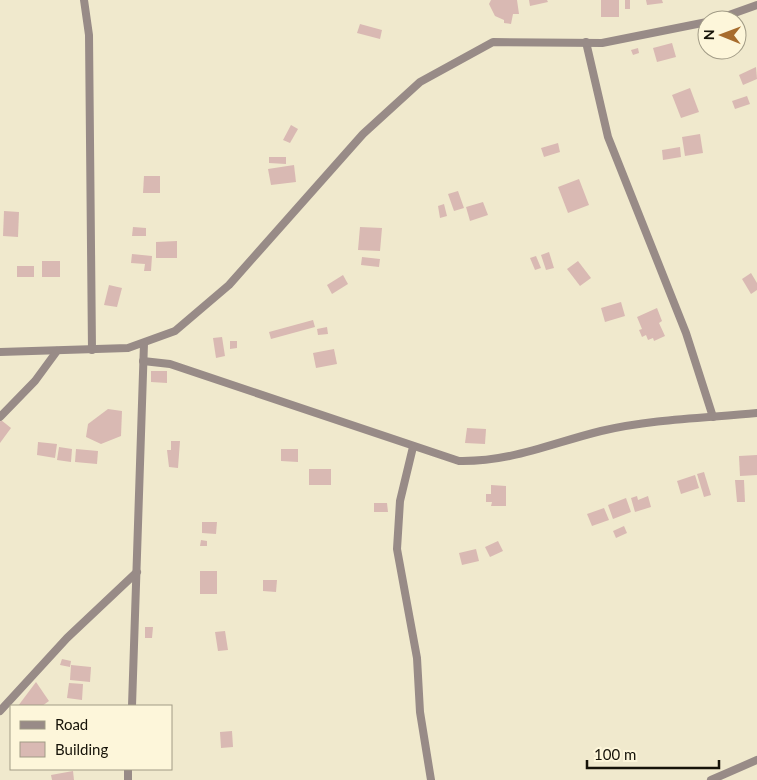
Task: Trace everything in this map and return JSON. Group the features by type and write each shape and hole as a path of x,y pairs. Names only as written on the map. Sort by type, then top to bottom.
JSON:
{"street":[{"path":"84,0 89,35 92,350"},
{"path":"743,10 757,5"},
{"path":"0,352 128,348 175,331 229,285 363,134 420,82 493,42 602,43 697,24"},
{"path":"586,42 608,137 686,333 712,417"},
{"path":"132,705 144,343"},
{"path":"0,418 35,381 56,351"},
{"path":"143,361 170,364 459,461 487,461 602,431 757,413"},
{"path":"413,447 400,501 397,549 417,658 420,712 431,780"},
{"path":"0,711 67,638 137,572"},
{"path":"711,780 757,760"}],"building":[{"path":"491,0 517,0 519,14 513,14 511,24 504,23 504,20 495,16 489,4"},
{"path":"529,0 547,0 548,2 530,6"},
{"path":"601,0 619,0 619,17 601,17"},
{"path":"625,0 630,0 630,9 625,9"},
{"path":"646,0 662,0 663,3 647,5"},
{"path":"360,24 382,30 380,39 357,33"},
{"path":"672,43 676,57 657,62 653,48"},
{"path":"638,48 639,53 633,55 631,50"},
{"path":"756,67 757,79 743,85 739,75"},
{"path":"690,88 699,112 681,118 672,95"},
{"path":"747,96 750,104 735,109 732,101"},
{"path":"291,125 298,129 290,143 283,140"},
{"path":"700,134 703,153 685,156 682,137"},
{"path":"558,143 560,152 544,157 541,148"},
{"path":"680,147 681,157 663,160 662,150"},
{"path":"269,157 286,157 286,164 269,163"},
{"path":"294,165 296,182 271,185 268,169"},
{"path":"144,176 160,176 160,193 143,193"},
{"path":"579,179 589,205 568,213 558,187"},
{"path":"458,191 464,208 454,211 448,194"},
{"path":"483,202 488,215 470,221 466,207"},
{"path":"444,204 447,216 440,218 438,206"},
{"path":"4,211 19,212 18,237 3,236"},
{"path":"133,227 146,228 146,236 132,236"},
{"path":"360,227 382,228 380,251 358,250"},
{"path":"177,241 177,258 156,258 156,242"},
{"path":"549,252 554,268 546,270 541,255"},
{"path":"132,254 152,256 151,271 144,271 145,264 131,263"},
{"path":"536,256 541,268 535,270 530,258"},
{"path":"362,257 380,259 379,267 361,265"},
{"path":"42,261 60,261 60,277 42,277"},
{"path":"578,261 591,278 580,286 567,269"},
{"path":"17,266 34,266 34,277 17,277"},
{"path":"751,273 757,283 757,290 751,294 742,279"},
{"path":"343,275 348,284 332,294 327,285"},
{"path":"109,285 122,288 117,307 104,305"},
{"path":"621,302 625,316 605,322 601,308"},
{"path":"657,308 662,321 659,323 665,336 654,341 653,338 648,340 646,335 642,337 639,330 642,329 637,317"},
{"path":"313,320 315,327 271,339 269,332"},
{"path":"327,327 328,334 318,335 317,329"},
{"path":"222,337 225,356 216,358 213,338"},
{"path":"230,341 237,341 237,348 230,349"},
{"path":"334,349 337,364 316,368 313,353"},
{"path":"151,371 167,371 167,383 151,382"},
{"path":"108,409 122,411 121,436 101,444 86,437 88,424"},
{"path":"1,420 11,428 0,443 0,422"},
{"path":"467,428 486,429 485,444 465,443"},
{"path":"171,441 180,441 178,468 169,467 167,450 171,450"},
{"path":"38,442 57,444 55,458 37,455"},
{"path":"59,447 72,449 71,462 57,460"},
{"path":"76,449 98,451 97,464 75,462"},
{"path":"281,449 298,449 298,462 281,461"},
{"path":"757,455 757,475 740,476 739,456"},
{"path":"309,469 331,469 331,485 309,485"},
{"path":"704,472 711,495 704,497 697,474"},
{"path":"695,475 699,488 681,494 677,481"},
{"path":"735,480 744,480 745,502 737,502"},
{"path":"491,485 506,486 506,506 491,506 492,502 486,502 486,494 491,494"},
{"path":"637,496 638,500 648,496 651,507 635,512 631,498"},
{"path":"626,498 631,512 613,519 608,505"},
{"path":"374,503 387,503 388,512 374,512"},
{"path":"604,508 609,520 592,526 587,514"},
{"path":"202,522 217,522 216,534 202,533"},
{"path":"624,526 627,533 616,538 613,531"},
{"path":"201,540 207,541 207,546 200,546"},
{"path":"498,541 503,551 490,557 485,547"},
{"path":"476,549 479,561 462,565 459,553"},
{"path":"200,571 217,571 217,594 200,594"},
{"path":"263,580 277,580 276,592 263,591"},
{"path":"145,627 153,627 152,638 145,638"},
{"path":"225,631 228,650 218,651 215,632"},
{"path":"62,659 71,661 70,667 60,665"},
{"path":"71,665 91,667 90,682 70,680"},
{"path":"36,682 49,701 43,705 19,705"},
{"path":"69,683 83,684 82,700 67,698"},
{"path":"232,731 233,747 221,748 220,732"},
{"path":"73,771 74,780 52,780 51,775"}]}
